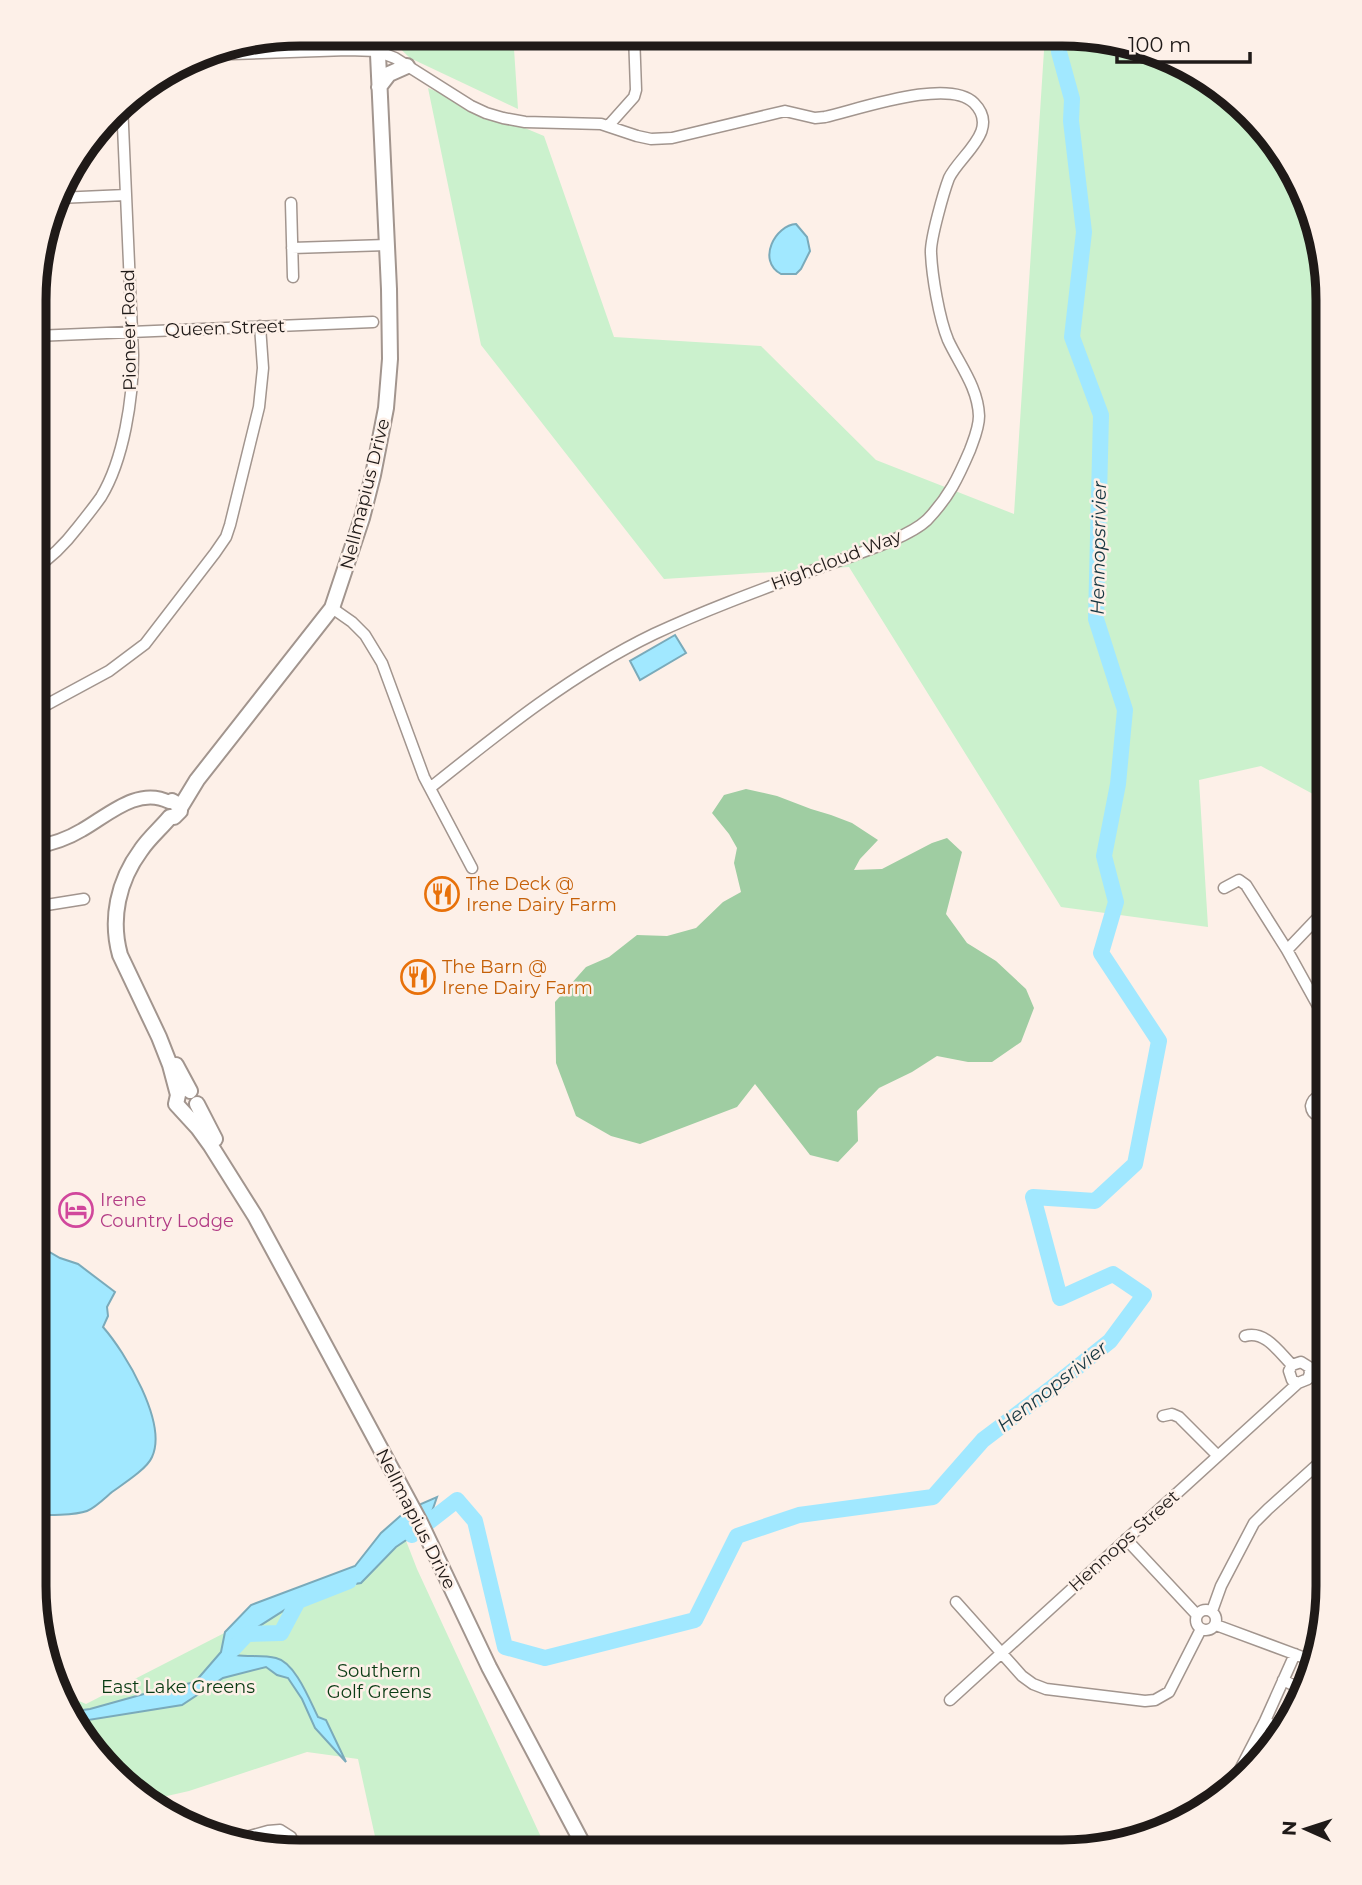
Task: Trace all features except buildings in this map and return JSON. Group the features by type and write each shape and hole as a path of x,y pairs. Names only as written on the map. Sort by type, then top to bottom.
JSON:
{"main road":[{"name":"Nellmapius Drive","path":"377,46 390,359 386,408 362,518 332,608 197,780 170,808 135,857 125,877 117,907 115,933 123,962 159,1037 174,1077 231,1168 240,1191 426,1535 489,1667 581,1840"},
{"path":"379,88 389,74 407,66"}],"street":[{"path":"609,125 634,97 634,46"},
{"path":"270,48 377,51"},
{"name":"Highcloud Way","path":"377,51 407,66 471,106 495,116 525,122 609,125 651,139 664,139 785,111 815,118 825,117 912,95 957,95 973,102 982,117 981,132 950,177 931,247 945,332 966,372 979,412 977,430 954,486 939,507 923,523 880,545 735,599 654,634 616,654 550,696 430,788"},
{"name":"Pioneer Road","path":"46,561 67,542 101,496 110,479 118,456 132,389 122,118"},
{"path":"67,198 126,195"},
{"path":"291,203 293,277"},
{"path":"292,248 387,246"},
{"name":"Queen Street","path":"46,335 373,322"},
{"path":"46,705 109,671 138,650 197,579 229,532 259,407 263,376 260,326"},
{"path":"332,608 365,635 382,663 424,777 472,868"},
{"path":"46,845 66,838 124,805 144,798 170,808"},
{"path":"1224,888 1239,880 1246,885 1316,1002"},
{"path":"46,904 84,899"},
{"path":"1287,950 1316,920"},
{"path":"1316,1098 1313,1099 1311,1108 1316,1114"},
{"path":"1245,1336 1261,1336 1292,1365"},
{"path":"1301,1362 1309,1367 1309,1376 1305,1381 1298,1383 1293,1380 1289,1375 1292,1365 1301,1362"},
{"name":"Hennops Street","path":"950,1700 1298,1383"},
{"path":"1163,1416 1172,1414 1179,1417 1218,1455"},
{"path":"1212,1611 1254,1523 1316,1466"},
{"path":"1126,1539 1197,1615"},
{"path":"956,1602 1028,1681 1046,1689 1145,1701 1155,1700 1169,1692 1201,1629"},
{"path":"1204,1610 1212,1611 1217,1619 1216,1625 1209,1630 1201,1629 1196,1623 1197,1615 1204,1610"},
{"path":"1216,1625 1306,1658"},
{"path":"1248,1758 1295,1654"},
{"path":"1283,1680 1295,1686"},
{"path":"1265,1721 1273,1728"},
{"path":"250,1835 281,1830 292,1840"}],"green space":[{"path":"397,46 514,46 518,109 410,58"},
{"path":"1044,46 1112,50 1160,65 1204,88 1253,132 1274,158 1297,202 1312,250 1316,283 1316,796 1261,766 1199,780 1208,927 1061,907 849,567 664,579 481,345 428,88 544,136 614,337 761,346 876,460 1014,514"},
{"path":"746,789 777,796 852,823 878,840 860,859 854,870 882,869 947,838 962,852 946,914 967,943 996,961 1026,989 1034,1008 1021,1042 992,1062 968,1062 937,1056 879,1088 857,1111 858,1141 838,1162 810,1155 755,1084 737,1107 640,1144 611,1136 576,1116 556,1063 555,1002 586,967 609,957 637,935 667,936 696,928 723,902 741,892 734,863 737,848 712,813 724,795"},
{"name":"Southern Golf Greens","path":"405,1538 542,1840 376,1840 358,1759 307,1752 189,1791 159,1798 109,1753 88,1727 72,1698 86,1704"}],"water":[{"path":"796,224 807,237 810,251 796,274 781,274 774,268 769,252 782,230"},
{"path":"675,635 686,653 640,680 630,661"},
{"path":"46,1250 78,1264 115,1292 107,1307 108,1316 103,1327 122,1353 142,1389 154,1426 155,1443 152,1457 145,1466 93,1508 46,1515"},
{"path":"437,1497 427,1526 396,1547 361,1583 330,1588 302,1599 247,1634 236,1655 283,1661 296,1674 318,1717 326,1720 346,1762 315,1728 302,1699 288,1678 277,1675 266,1667 223,1678 182,1705 85,1721 79,1710 195,1682 221,1652 225,1632 251,1605 355,1566 381,1533 407,1510"}],"waterway":[{"name":"Hennopsrivier","path":"412,1535 457,1500 475,1521 505,1647 545,1658 695,1620 737,1536 799,1515 933,1497 983,1440 1110,1341 1144,1295 1113,1274 1060,1298 1033,1197 1095,1201 1135,1164 1159,1041 1101,953 1116,902 1104,856 1118,784 1125,710 1096,619 1101,415 1072,337 1084,232 1071,121 1072,99 1059,46"},
{"name":"Hennopsrivier","path":"233,1649 247,1634 281,1633 298,1601 349,1581"}],"place":[{"name":"The Deck @ Irene Dairy Farm","path":"442,894"},
{"name":"The Barn @ Irene Dairy Farm","path":"418,977"},
{"name":"Irene Country Lodge","path":"76,1210"}],"park label":[{"name":"East Lake Greens","path":"178,1687"}]}
